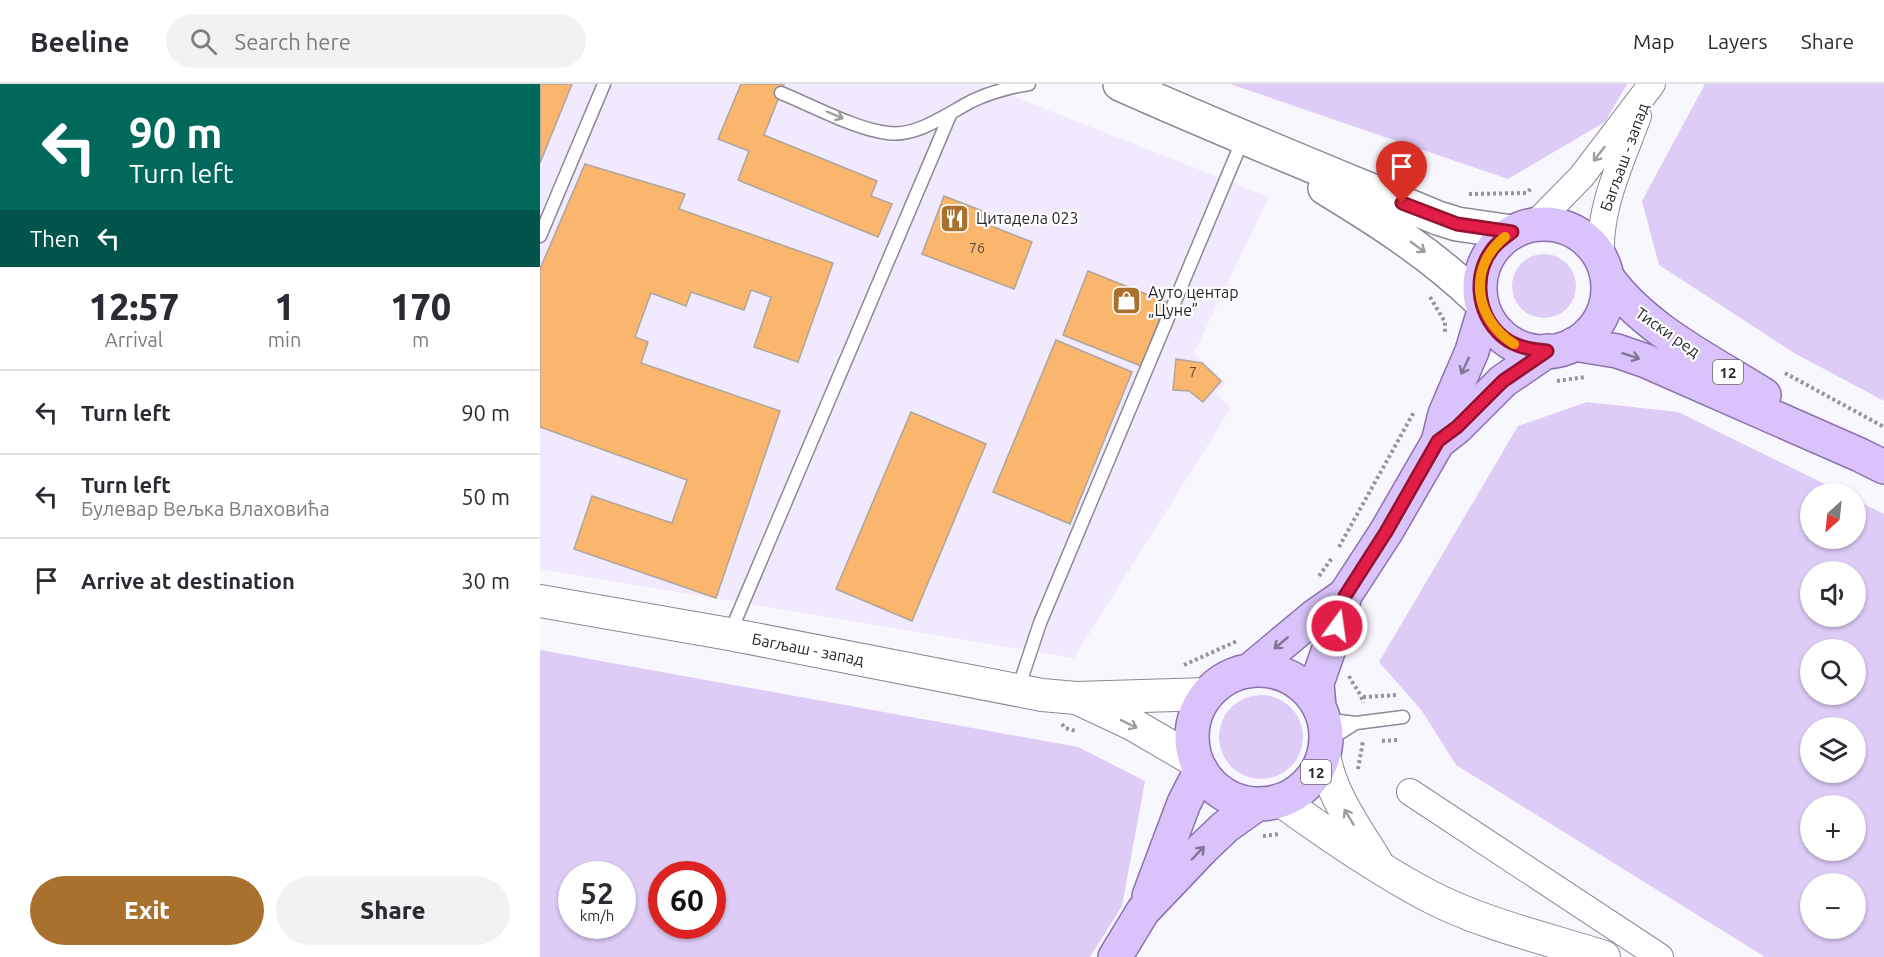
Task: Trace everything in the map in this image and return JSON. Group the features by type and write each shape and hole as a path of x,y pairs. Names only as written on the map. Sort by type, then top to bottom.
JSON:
{"main road":[{"path":"1120,84 1243,139 1310,164 1438,219 1465,226 1524,228"},
{"path":"1243,139 1398,234 1443,266 1483,307"},
{"name":"12","path":"1438,441 1457,427 1503,381 1559,359 1590,332 1601,316 1607,296 1604,268 1586,240 1566,228 1551,224 1524,228 1496,244 1485,262 1480,282 1483,307 1492,325 1503,337 1516,345 1559,359"},
{"name":"Тиски ред","path":"1604,268 1620,296 1654,325 1872,461"},
{"name":"12","path":"1143,911 1225,827 1269,802 1304,788 1312,778 1323,730 1317,683 1345,596 1386,532 1438,441 1444,414 1472,351 1483,307"},
{"name":"Тиски ред","path":"1559,359 1617,351 1646,361 1872,461"},
{"name":"12","path":"1208,693 1222,681 1249,671 1315,616 1345,596"},
{"name":"12","path":"1249,671 1273,672 1295,681 1304,688 1323,730"},
{"path":"1208,693 1194,721 1192,742 1199,766 1219,791 1231,798 1269,802"},
{"name":"12","path":"1115,957 1143,911 1199,766"}],"street":[{"name":"Багљаш - запад","path":"1524,228 1582,176 1650,87"},
{"name":"Багљаш - запад","path":"1604,268 1600,240 1602,221 1611,189 1650,87"},
{"name":"Багљаш - запад","path":"540,601 729,634 1030,693 1076,698 1208,693"},
{"name":"Багљаш - запад","path":"1076,698 1132,724 1199,766"},
{"path":"1323,730 1326,770 1343,808 1379,867"},
{"path":"1410,792 1660,957"},
{"path":"1269,802 1427,895 1466,912 1604,957"}],"lane":[{"path":"540,236 604,84"},
{"path":"781,93 871,130 890,134 931,124 973,100 1029,84"},
{"path":"729,634 950,115"},
{"path":"1030,693 1040,622 1243,139"},
{"path":"1323,730 1403,717"},
{"path":"1323,730 1356,723"}],"path":[{"path":"1462,194 1526,193 1535,186"},
{"path":"1429,296 1445,322 1446,345"},
{"path":"1559,359 1593,376"},
{"path":"1316,580 1338,550 1417,406"},
{"path":"1182,666 1245,638"},
{"path":"1347,671 1353,685 1363,697 1398,695"},
{"path":"1030,693 1065,728 1085,733"},
{"path":"1253,840 1289,834"}],"shaded area":[{"path":"540,84 982,84 1269,197 1194,353 1226,383 1216,393 1231,408 1074,658 540,569"},
{"path":"1230,84 1627,84 1605,122 1508,179"},
{"path":"1705,84 1884,84 1884,401 1794,353 1659,265 1642,201"},
{"path":"1544,254 1562,260 1570,268 1576,286 1570,304 1562,312 1544,318 1526,312 1518,304 1512,286 1518,268 1526,260"},
{"path":"1587,402 1678,412 1823,483 1800,483 1800,549 1866,549 1866,505 1884,514 1884,957 1765,957 1456,765 1422,711 1379,662 1518,426"},
{"path":"540,650 1078,747 1145,781 1122,906 1090,957 540,957"},
{"path":"1261,695 1277,698 1296,714 1303,737 1300,753 1284,772 1261,779 1245,776 1226,760 1219,737 1222,721 1238,702"}],"building":[{"path":"540,84 572,84 540,163"},
{"path":"741,84 784,84 764,135 877,181 871,196 892,204 878,237 738,180 749,151 718,139"},
{"path":"585,164 685,194 679,209 833,263 798,362 754,347 771,297 751,290 744,310 691,292 686,306 651,293 635,337 648,342 641,363 780,411 716,598 574,549 592,496 672,523 687,480 540,427 540,269"},
{"path":"944,196 998,217 994,227 1032,242 1014,289 922,254"},
{"path":"1088,271 1166,302 1141,366 1063,335"},
{"path":"1056,340 1132,372 1070,524 993,492"},
{"path":"1176,359 1202,363 1221,381 1203,402 1189,391 1173,390"},
{"path":"911,412 986,444 912,621 836,589"}],"slow traffic":[{"path":"1505,237 1496,244 1485,262 1480,282 1481,302 1492,325 1503,337 1514,344"}],"place":[{"name":"Цитадела 023","path":"955,218"},
{"name":"Ауто центар „Цуне”","path":"1127,301"}],"route":[{"path":"1337,626 1345,596 1386,532 1438,441 1457,427 1503,381 1547,351 1531,350 1503,337 1492,325 1481,302 1480,282 1485,262 1496,244 1512,232 1473,227 1438,219 1402,203"}]}
